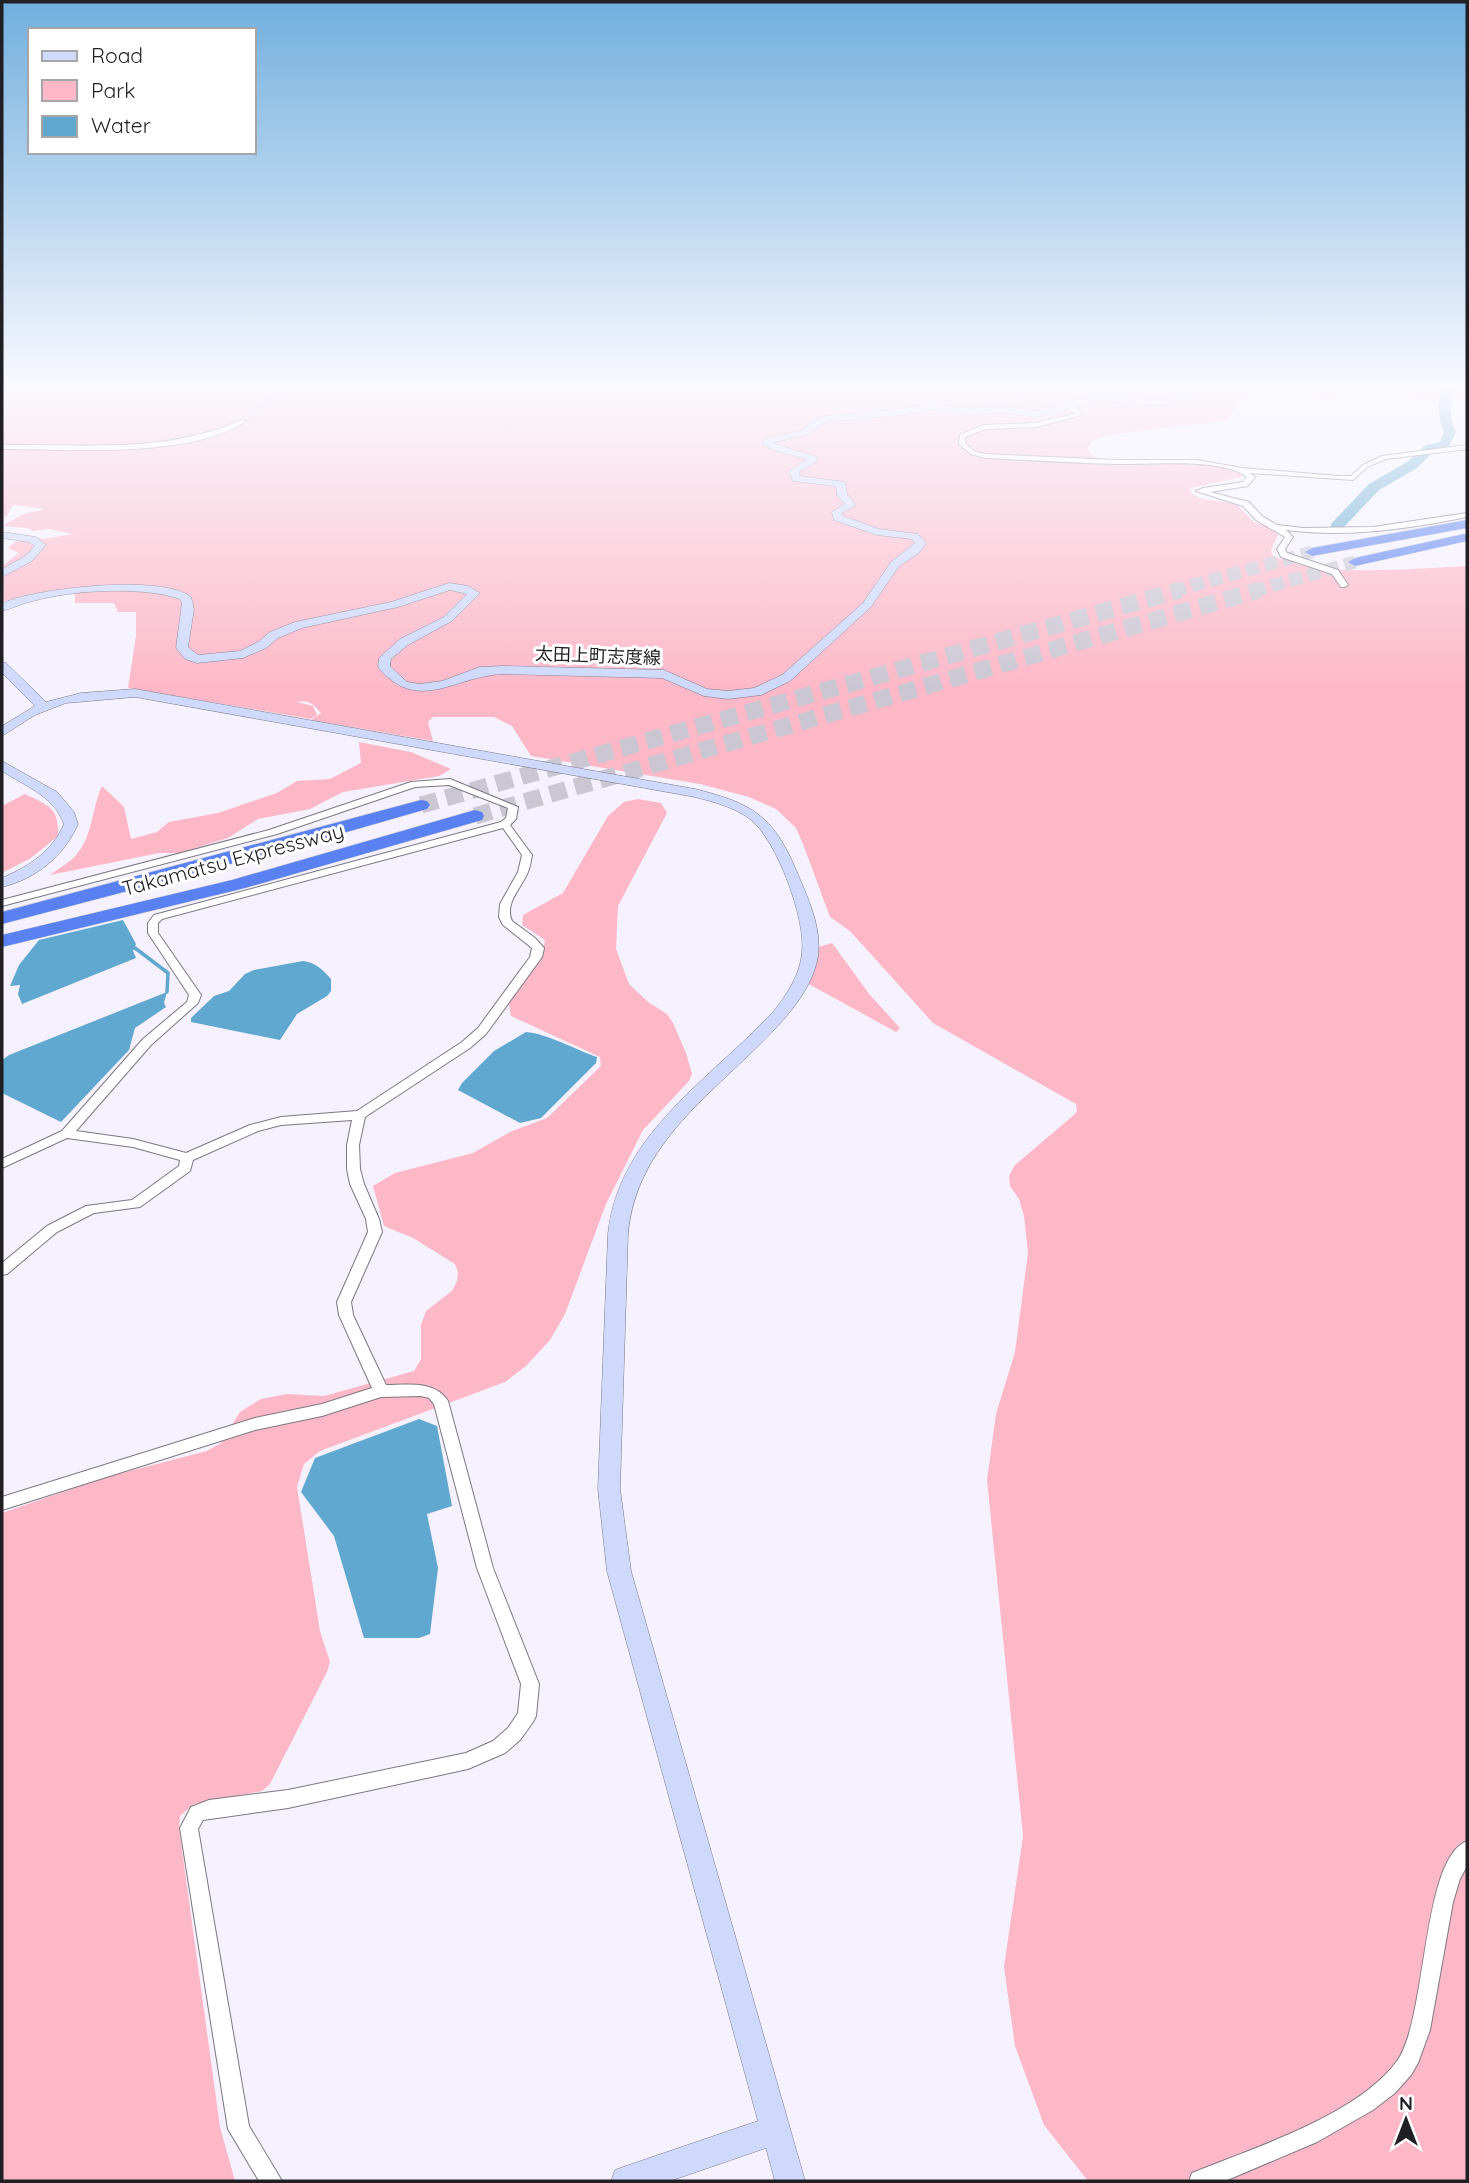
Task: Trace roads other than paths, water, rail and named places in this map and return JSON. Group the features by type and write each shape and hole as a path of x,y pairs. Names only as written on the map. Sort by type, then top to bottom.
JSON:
{"highway":[{"path":"1312,552 1467,524"},
{"path":"1355,562 1467,538"},
{"name":"Takamatsu Expressway","path":"2,918 421,805"},
{"name":"Takamatsu Expressway","path":"2,941 237,884 475,816"}],"main road":[{"name":"太田上町志度線","path":"2,608 27,598 52,594 155,590 177,593 185,597 189,607 181,636 181,648 190,656 208,659 253,650 274,635 299,625 394,605 440,588 464,588 474,593 447,619 404,642 385,658 384,667 403,685 433,687 470,674 503,670 664,674 694,689 715,694 757,692 786,678 867,605 895,564 915,551 921,543 914,536 877,532 838,518 837,512 851,505 842,495 842,486"},
{"path":"2,535 32,539 41,545 28,559 2,574"},
{"path":"2,666 44,706"},
{"path":"2,732 27,712 44,706 84,697 135,693 710,796 753,813 763,821 777,843 807,922 810,947 808,964 787,1004 666,1128 646,1153 622,1203 618,1234 609,1489 619,1571 790,2181"},
{"path":"2,765 57,797 68,812 71,824 59,847 41,865 2,883"},
{"path":"626,2181 775,2130"}],"street":[{"path":"1233,486 1200,491 1246,504 1259,518 1289,537 1281,549 1284,555 1335,572 1344,585"},
{"path":"1275,527 1317,533 1344,533 1467,515"},
{"path":"2,903 273,832 414,784 450,782 513,807 511,819 505,824 158,917 153,923 153,933 195,995 192,1003 146,1042 66,1134 2,1164"},
{"path":"66,1134 133,1143 187,1158 254,1128 281,1121 360,1115 482,1031 536,957 538,947 506,921 503,915 523,873 527,855 505,824"},
{"path":"360,1115 354,1135 353,1170 356,1184 374,1220 375,1232 344,1302 346,1315 382,1391"},
{"path":"2,1270 52,1229 92,1209 126,1206 144,1199 185,1168 187,1158"},
{"path":"2,1504 255,1424 322,1410 382,1391 421,1390 434,1394 441,1401 485,1568 530,1684 531,1700 527,1716 514,1734 499,1747 468,1761 288,1799 209,1809 197,1813 191,1821 188,1835 239,2129 271,2181"},
{"path":"1200,2181 1336,2122 1404,2069 1420,2031 1443,1902 1458,1862 1467,1850"}],"water":[{"path":"123,920 136,944 133,951 136,958 22,1004 18,994 20,985 10,986 19,965 39,940"},
{"path":"303,961 315,965 331,979 331,991 297,1014 280,1040 191,1022 191,1018 214,996 229,991 245,974"},
{"path":"167,992 164,1003 166,1007 135,1028 129,1050 61,1122 2,1093 2,1060 9,1055"},
{"path":"526,1032 597,1057 596,1063 541,1118 520,1123 458,1090 494,1051"},
{"path":"419,1419 437,1426 452,1506 427,1514 438,1568 430,1634 419,1638 364,1638 334,1536 301,1492 315,1458"}],"waterway":[{"path":"1336,527 1376,486"},
{"path":"135,948 168,973 167,992"}],"tunnel":[{"path":"1173,591 1312,552"},
{"path":"1253,591 1355,562"},
{"path":"421,805 1180,590"},
{"path":"475,816 1259,590"}]}
